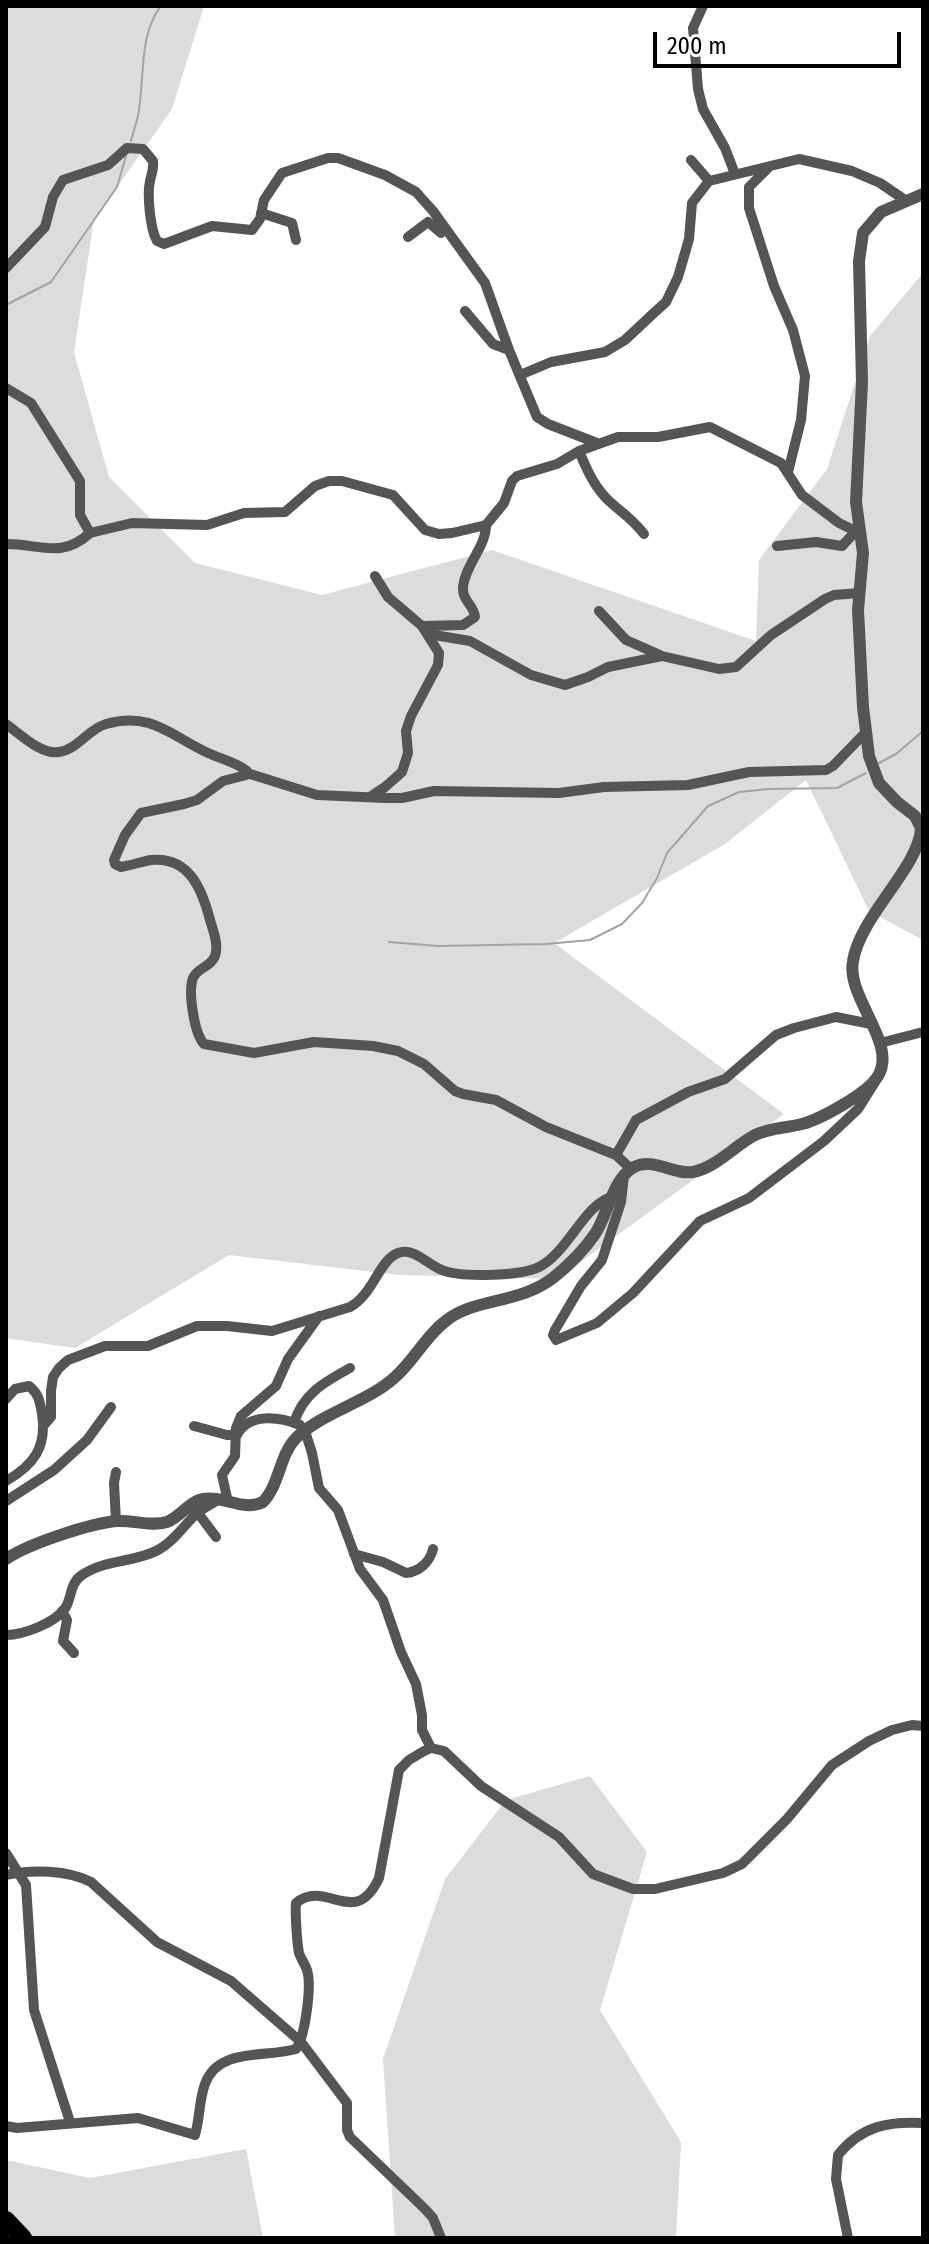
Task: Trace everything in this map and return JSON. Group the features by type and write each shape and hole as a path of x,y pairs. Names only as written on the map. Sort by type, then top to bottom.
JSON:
{"highway":[{"path":"6,2222 15,2238"},
{"path":"6,2222 23,2238"}],"street":[{"path":"703,6 693,28 698,89 703,109 725,148 735,174"},
{"path":"6,268 45,227 63,180 108,165 132,147 147,151 153,161 153,174 149,182 151,228 160,244 212,226 252,230 258,224 264,200 282,173 310,163 338,158 385,175 416,192 433,211 490,293 509,350 537,417 597,443"},
{"path":"520,375 551,362 605,352 615,347 666,302 686,253 692,203 709,181 799,159 833,165 880,183 905,200"},
{"path":"691,160 709,181"},
{"path":"769,166 752,182 747,198 774,286 793,330 805,376 801,420 788,472"},
{"path":"865,733 833,766 817,771 768,770 688,785 604,787 559,793 434,791 402,798 317,795 247,773 223,781 197,800 141,813 115,854 115,864 121,867 156,860 179,865 193,875 201,892 216,950 214,959 196,973 192,982 194,1019 200,1039 208,1045 254,1053 314,1042 388,1048 424,1064 463,1094 496,1100 546,1127 616,1155 627,1172 602,1260 581,1286 555,1330 553,1335 556,1340 597,1323 633,1293 700,1221 749,1198 824,1141 870,1094 882,1060 880,1043 853,981 853,961 868,924 917,846 922,828 915,816 879,783 873,771 865,733 859,593 863,553 856,502 862,382 863,233 874,217 923,194"},
{"path":"261,213 292,223 296,240"},
{"path":"408,237 424,223 432,223 458,255 472,266"},
{"path":"465,311 493,344 509,350"},
{"path":"6,388 31,403 80,481 80,515 90,533"},
{"path":"425,630 473,621 476,613 466,602 463,588 468,569 483,540 486,525 504,503 514,478 557,464 597,443 618,437 658,437 706,426 771,456 781,463 802,495 839,523 858,532"},
{"path":"579,451 595,485 632,518 644,534"},
{"path":"6,544 60,549 74,545 90,533 132,523 207,525 244,513 281,513 290,510 315,486 338,481 393,495 415,520 430,531 445,534 486,525"},
{"path":"777,546 816,542 842,546 858,532"},
{"path":"370,797 397,778 406,762 406,731 417,701 433,676 439,659 436,646 425,630 388,597 375,576"},
{"path":"599,611 626,640 662,656 719,669 736,667 771,635 825,599 842,593 859,593"},
{"path":"425,630 470,641 531,675 565,685 608,667 662,656"},
{"path":"6,724 56,753 67,750 88,733 106,724 148,722 245,769 247,773"},
{"path":"616,1155 636,1120 688,1092 725,1079 776,1035 836,1017 871,1024"},
{"path":"880,1043 923,1032"},
{"path":"237,1435 243,1427 270,1417 302,1428 395,1378 448,1319 521,1295 554,1277 595,1234 627,1172 644,1163 682,1172 703,1169 760,1133 801,1125 825,1114 876,1078"},
{"path":"44,1425 51,1417 53,1377 68,1360 92,1350 105,1346 148,1346 197,1326 272,1331 361,1301 389,1258 399,1253 409,1252 443,1271 479,1274 535,1269 549,1260 576,1232 594,1206 601,1200 613,1197"},
{"path":"224,1500 222,1475 235,1456 236,1428 241,1416 276,1386 288,1359 319,1316"},
{"path":"6,1559 34,1545 116,1521 170,1521 200,1499 224,1500 247,1507 263,1502 302,1428 305,1399 318,1387 350,1368"},
{"path":"6,1399 15,1389 29,1386 39,1398 44,1425 42,1443 35,1459 21,1473 6,1481"},
{"path":"6,1501 54,1470 87,1440 111,1407"},
{"path":"194,1426 237,1435"},
{"path":"302,1428 312,1453 317,1485 338,1510 364,1576 383,1600 416,1684 422,1730 431,1748"},
{"path":"116,1472 116,1521"},
{"path":"6,1635 16,1635 62,1611 74,1583 81,1575 109,1563 158,1550 198,1513 224,1500"},
{"path":"198,1513 216,1537"},
{"path":"354,1554 383,1562 406,1573 419,1569 429,1560 433,1549"},
{"path":"62,1611 67,1620 63,1641 74,1653"},
{"path":"6,2126 17,2128 138,2118 195,2135 206,2082 222,2063 234,2058 296,2049 301,2042 308,1972 299,1954 296,1903 302,1898 322,1897 350,1903 362,1901 372,1893 379,1878 399,1770 409,1760 431,1748 444,1751 481,1786 559,1837 593,1874 633,1889 655,1889 723,1873 742,1864 787,1819 832,1765 892,1730 923,1726"},
{"path":"6,1853 26,1885 34,2010 70,2122"},
{"path":"6,1875 53,1873 80,1876 91,1882 157,1942 231,1981 301,2042 347,2103 350,2137 425,2209 433,2218 441,2238"},
{"path":"848,2238 836,2179 838,2155 876,2127 895,2121 923,2123"}],"shaded area":[{"path":"6,6 204,6 172,109 94,220 74,352 109,477 195,563 322,595 492,550 756,641 759,560 827,469 870,336 923,273 923,940 869,911 806,780 725,844 554,943 784,1114 557,1279 399,1275 229,1255 75,1348 6,1338"},
{"path":"590,1776 647,1852 600,2010 681,2142 676,2238 395,2238 383,2059 445,1879 506,1800"},
{"path":"246,2149 263,2238 6,2238 6,2160 90,2178"}],"waterway":[{"path":"131,141 138,116 145,44 161,6"},
{"path":"6,305 51,282 117,187 126,156"},
{"path":"879,763 896,754 923,731"},
{"path":"389,942 438,946 590,940 622,924 642,903 667,853 708,806 739,792 837,788 866,773"}]}
